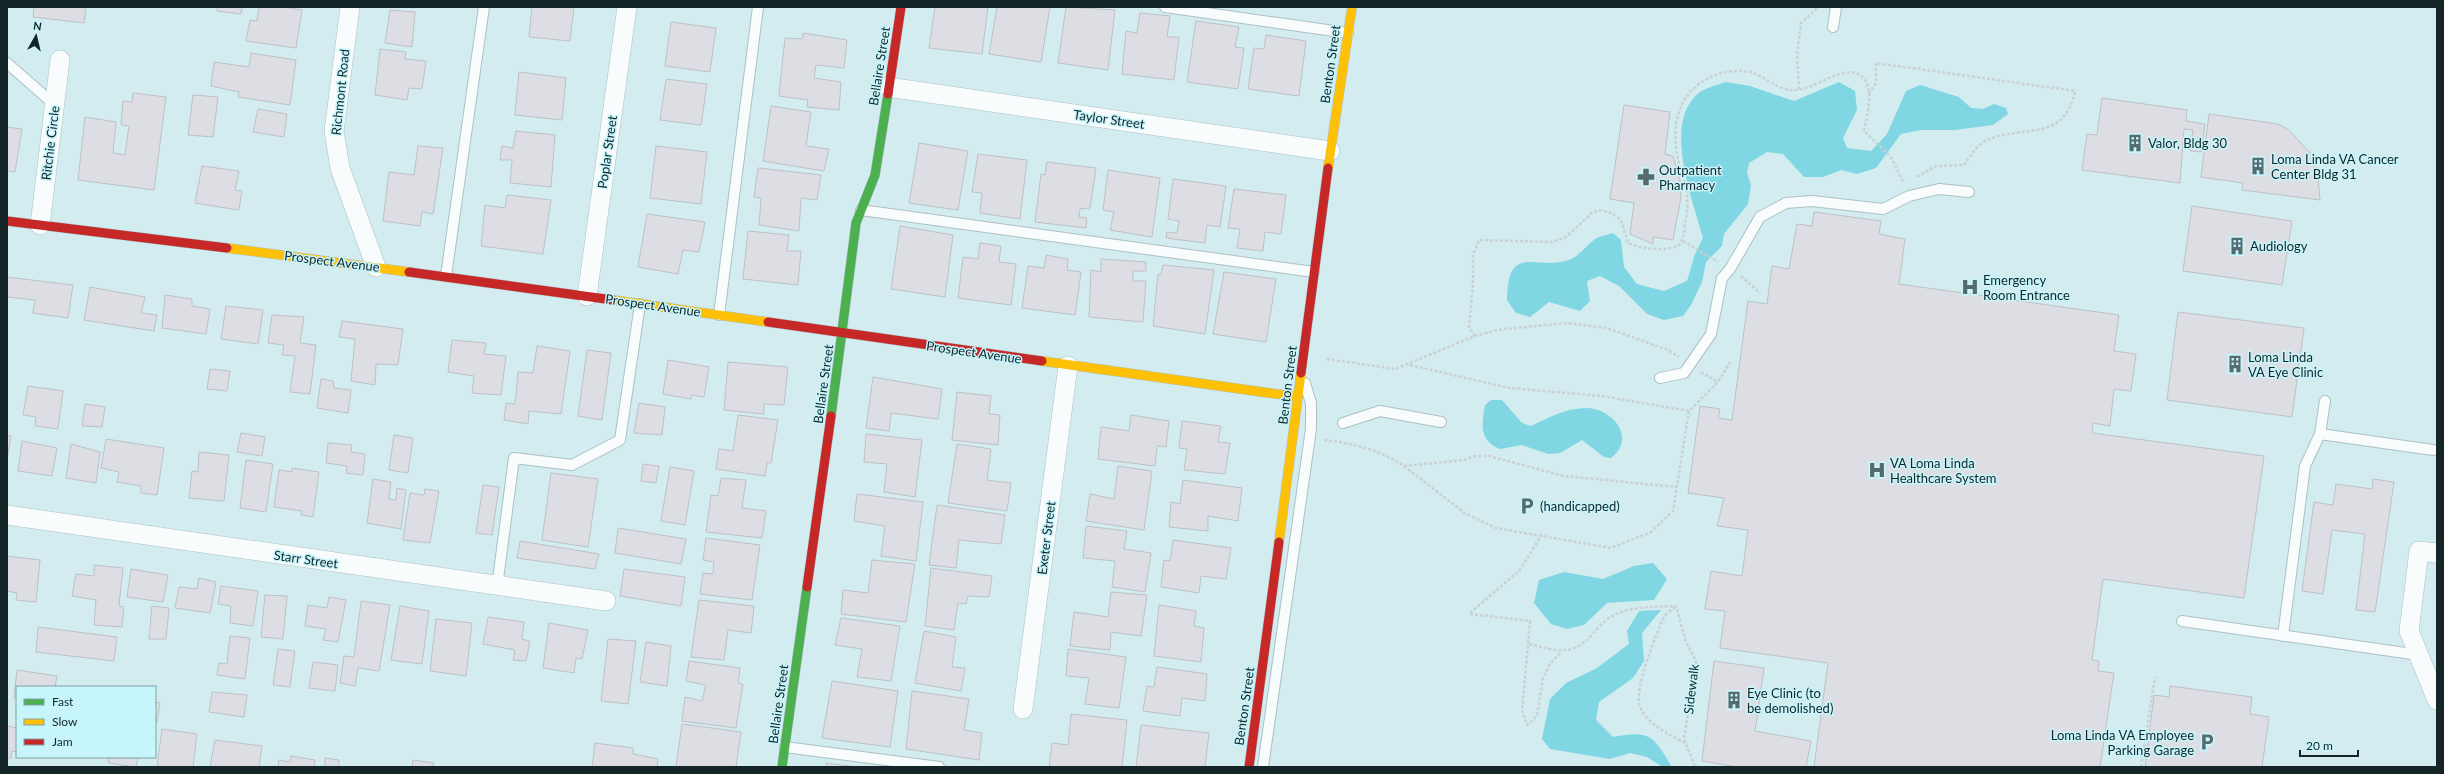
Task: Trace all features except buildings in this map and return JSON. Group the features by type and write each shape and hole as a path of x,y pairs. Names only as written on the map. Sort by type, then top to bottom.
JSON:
{"street":[{"name":"Richmont Road","path":"350,7 334,132 340,168 376,267"},
{"name":"Poplar Street","path":"587,296 627,7"},
{"name":"Bellaire Street","path":"782,767 843,333 856,223 875,175 901,7"},
{"name":"Benton Street","path":"1249,767 1330,151 1352,7"},
{"name":"Ritchie Circle","path":"40,225 60,60"},
{"name":"Taylor Street","path":"888,87 1330,151"},
{"name":"Prospect Avenue","path":"7,221 446,276 1068,366 1298,397"},
{"name":"Exeter Street","path":"1023,709 1068,366"},
{"name":"Starr Street","path":"7,515 497,587 606,601"},
{"path":"2428,552 2409,631 2437,700"}],"lane":[{"path":"446,276 484,7"},
{"path":"719,315 758,7"},
{"path":"1165,7 1348,33"},
{"path":"1833,27 1836,7"},
{"path":"7,63 55,105"},
{"path":"1660,378 1684,373 1711,334 1722,278 1730,269 1760,217 1786,203 1812,201 1883,209 1909,196 1939,189 1969,192"},
{"path":"861,210 1314,272"},
{"path":"497,587 514,458 572,465 620,440 640,304"},
{"path":"1263,767 1311,429 1311,403 1301,374"},
{"path":"2283,636 2304,466 2320,434 2325,401"},
{"path":"1343,423 1380,411 1441,422"},
{"path":"2320,434 2433,450"},
{"path":"2182,621 2419,655"},
{"path":"785,747 939,767"}],"path":[{"path":"1799,90 1797,55 1801,23 1818,7"},
{"path":"1901,180 1891,157 1864,131 1869,94 1876,83 1876,63 2075,90 2072,104 2063,119 2046,129 1986,141 1973,151 1964,165 1936,166 1904,186"},
{"path":"1475,336 1469,327 1473,284 1473,255 1479,240 1552,242 1566,237 1592,213 1599,210 1612,213 1621,220 1628,243 1633,245 1661,250 1678,246 1683,241 1687,215 1687,194 1679,163 1676,121 1678,110 1691,91 1707,77 1724,72 1750,72 1773,84 1792,90 1799,90 1848,73 1858,73 1864,78 1869,94"},
{"path":"1683,241 1714,260"},
{"path":"1327,358 1395,369 1410,365 1475,336 1497,330 1567,323 1607,328 1668,350 1718,382"},
{"path":"1323,440 1352,443 1395,460 1466,514 1496,528 1611,548 1651,532 1673,511 1689,411 1718,382 1730,362"},
{"path":"1410,365 1509,388 1602,396 1689,411"},
{"path":"1404,466 1463,460 1475,456 1488,456 1564,476 1677,487"},
{"path":"1541,536 1520,570 1470,614 1530,621 1529,644 1523,680 1522,711 1527,725 1537,716 1543,678 1550,664 1561,652 1583,644 1609,618 1622,612 1638,608 1676,606"},
{"path":"1676,606 1665,616 1646,665 1638,697 1641,709 1659,729 1685,743"},
{"name":"Sidewalk","path":"1676,606 1686,642 1696,660 1684,739 1695,767"},
{"path":"1529,644 1561,652"},
{"path":"2140,767 2155,677"}],"water":[{"path":"1726,82 1750,86 1794,101 1839,82 1855,91 1857,110 1843,138 1847,148 1871,151 1887,134 1906,91 1920,85 1959,97 1971,108 1983,109 1994,104 2006,108 2008,114 1993,125 1955,130 1921,130 1901,134 1876,168 1857,174 1841,170 1823,177 1804,177 1783,154 1767,152 1749,163 1747,173 1751,185 1748,204 1724,234 1722,246 1706,262 1702,282 1691,305 1683,316 1664,320 1647,314 1619,286 1600,276 1587,281 1590,301 1580,311 1549,302 1530,317 1516,313 1507,300 1509,282 1513,270 1519,264 1527,262 1559,262 1571,259 1595,239 1613,233 1621,240 1624,267 1637,284 1664,291 1687,281 1695,254 1703,238 1687,183 1683,162 1681,141 1683,122 1689,105 1700,92 1709,87"},
{"path":"1491,400 1502,400 1522,423 1531,426 1558,414 1579,408 1597,410 1605,413 1613,419 1622,434 1622,442 1618,450 1611,458 1604,457 1582,440 1560,453 1548,454 1522,445 1500,449 1488,441 1483,431 1485,405"},
{"path":"1653,563 1667,579 1654,600 1607,603 1584,625 1567,629 1551,624 1534,603 1539,580 1564,572 1603,579 1634,566"},
{"path":"1661,610 1642,633 1644,661 1633,678 1599,702 1596,720 1613,737 1636,734 1650,738 1660,748 1672,767 1663,767 1647,757 1630,753 1610,759 1550,749 1542,739 1550,699 1566,683 1597,668 1629,644 1627,631 1639,611"}],"traffic: fast":[{"path":"831,416 856,223 875,175 888,94"},
{"path":"782,767 807,587"}],"traffic: slow":[{"path":"1328,168 1352,7"},
{"path":"227,248 409,272"},
{"path":"613,300 768,322"},
{"path":"1042,361 1298,397"},
{"path":"1279,542 1301,373"}],"traffic: jam":[{"path":"888,94 901,7"},
{"path":"1301,373 1328,168"},
{"path":"7,221 227,248"},
{"path":"409,272 613,300"},
{"path":"768,322 1042,361"},
{"path":"807,587 831,416"},
{"path":"1249,767 1279,542"}],"place":[{"name":"Valor, Bldg 30","path":"2135,143"},
{"name":"Loma Linda VA Cancer Center Bldg 31","path":"2258,166"},
{"name":"Outpatient Pharmacy","path":"1646,177"},
{"name":"Audiology","path":"2237,246"},
{"name":"Emergency Room Entrance","path":"1970,287"},
{"name":"Loma Linda VA Eye Clinic","path":"2235,364"},
{"name":"VA Loma Linda Healthcare System","path":"1877,470"},
{"name":"(handicapped)","path":"1527,506"},
{"name":"Eye Clinic (to be demolished)","path":"1734,700"},
{"name":"Loma Linda VA Employee Parking Garage","path":"2207,742"}]}
